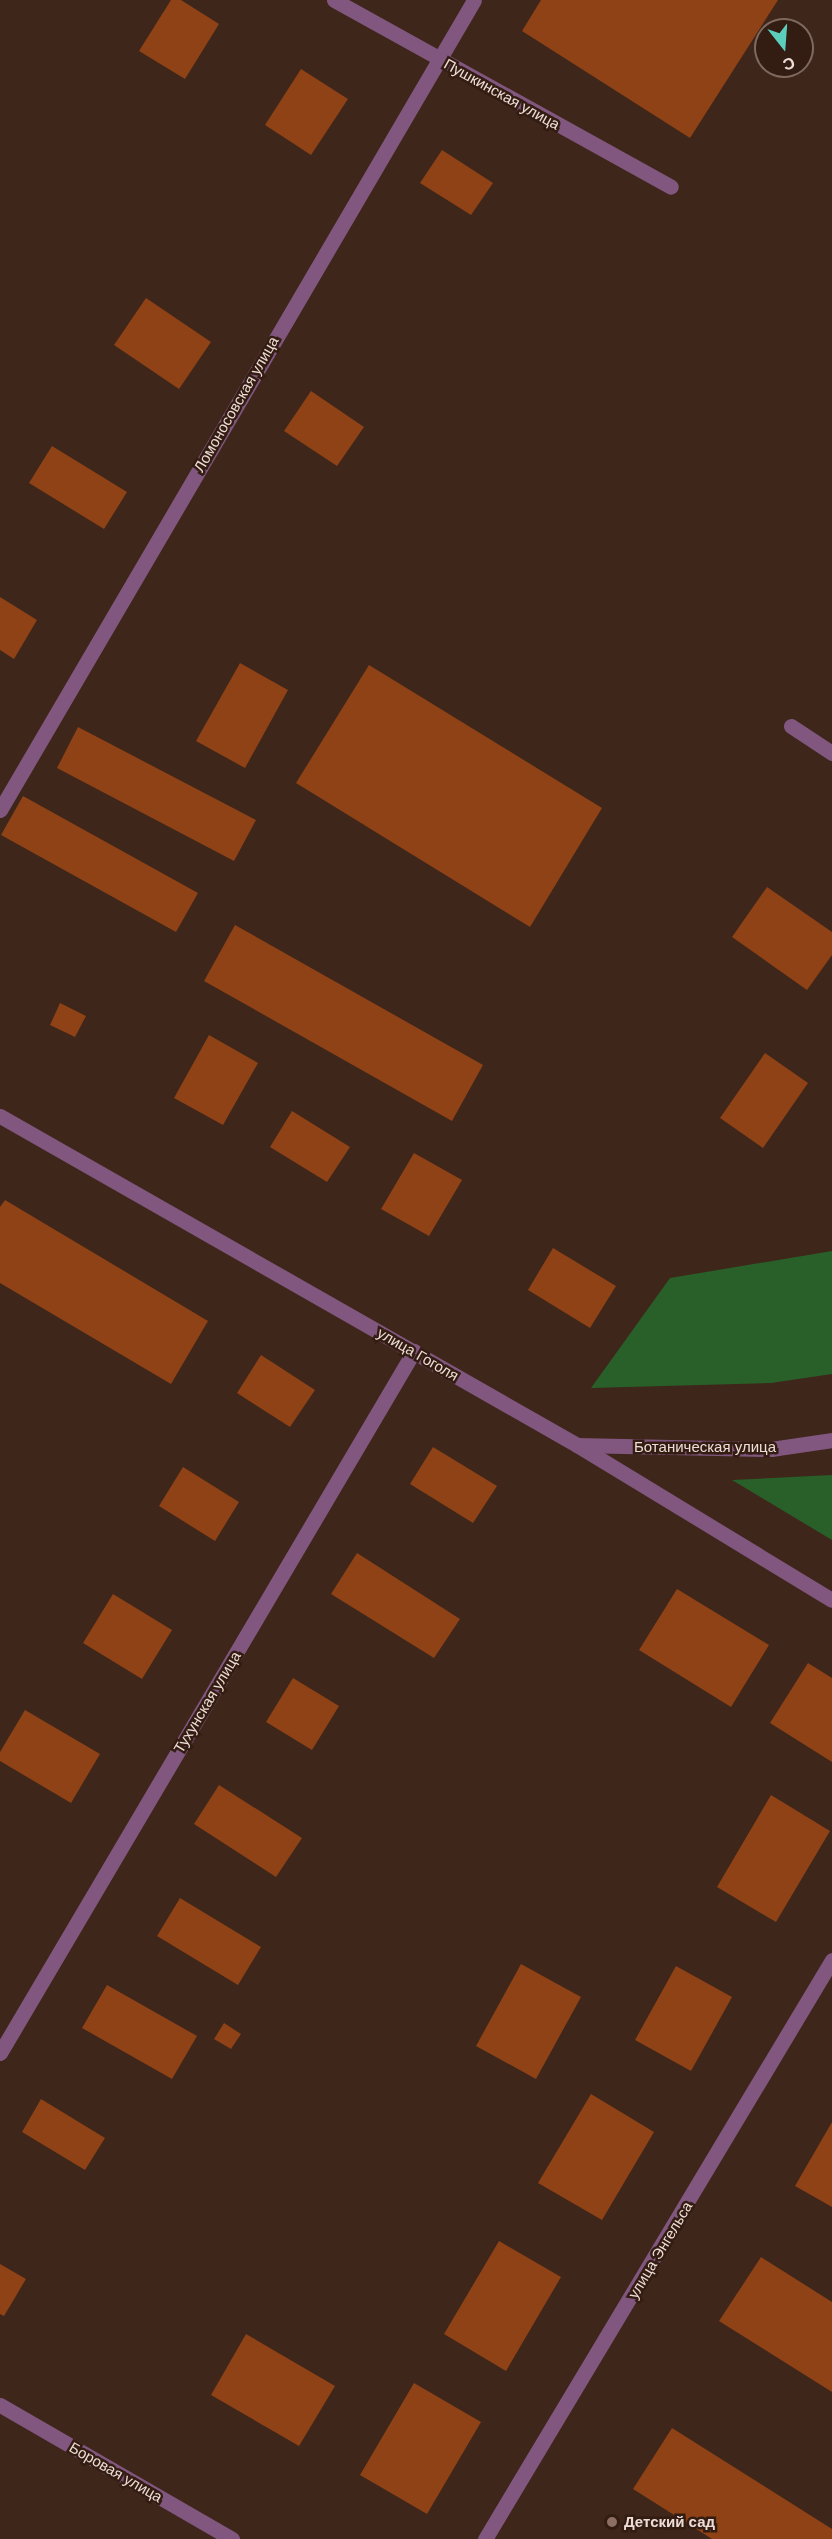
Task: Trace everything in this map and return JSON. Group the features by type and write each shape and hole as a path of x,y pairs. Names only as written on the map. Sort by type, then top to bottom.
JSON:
{"street":[{"name":"Пушкинская улица","path":"334,0 671,187"},
{"name":"Ломоносовская улица","path":"0,810 437,59 474,0"},
{"path":"791,726 832,753"},
{"name":"улица Гоголя","path":"0,1116 578,1445 832,1600"},
{"name":"Тухунская улица","path":"0,2054 414,1351"},
{"name":"Ботаническая улица","path":"578,1445 771,1449 832,1440"},
{"name":"улица Энгельса","path":"485,2539 832,1960"},
{"name":"Боровая улица","path":"0,2405 232,2539"}],"green space":[{"path":"832,1251 832,1374 771,1383 591,1388 670,1278"},
{"path":"832,1475 832,1540 732,1480"}],"building":[{"path":"171,0 181,0 219,24 185,79 139,51"},
{"path":"541,0 778,0 767,18 754,18 754,38 690,138 522,31"},
{"path":"301,69 348,99 311,155 265,125"},
{"path":"442,150 493,183 471,215 420,183"},
{"path":"146,298 211,342 179,389 114,345"},
{"path":"311,391 364,427 337,466 284,431"},
{"path":"52,446 127,492 104,529 29,483"},
{"path":"0,597 37,620 14,659 0,650"},
{"path":"240,663 288,690 245,768 196,741"},
{"path":"369,665 602,808 530,927 296,783"},
{"path":"78,727 256,820 234,861 57,768"},
{"path":"23,796 198,893 176,932 1,835"},
{"path":"767,887 832,932 832,955 807,990 732,937"},
{"path":"235,925 483,1065 452,1121 204,981"},
{"path":"60,1003 86,1016 75,1037 50,1025"},
{"path":"209,1035 258,1063 223,1125 174,1098"},
{"path":"765,1053 808,1083 763,1148 720,1118"},
{"path":"292,1111 350,1147 327,1182 270,1147"},
{"path":"414,1153 462,1180 429,1236 381,1209"},
{"path":"5,1200 208,1321 171,1384 0,1283 0,1207"},
{"path":"553,1248 616,1286 590,1328 528,1290"},
{"path":"261,1355 315,1390 290,1427 237,1393"},
{"path":"433,1447 497,1486 473,1523 410,1484"},
{"path":"183,1467 239,1502 215,1541 159,1506"},
{"path":"357,1553 460,1619 434,1658 331,1594"},
{"path":"677,1589 769,1645 731,1707 639,1650"},
{"path":"113,1594 172,1630 142,1679 83,1643"},
{"path":"808,1663 832,1678 832,1762 770,1723"},
{"path":"293,1678 339,1706 312,1750 266,1722"},
{"path":"25,1710 100,1754 71,1803 0,1761 0,1752"},
{"path":"219,1785 302,1838 276,1877 194,1824"},
{"path":"771,1795 830,1831 776,1922 717,1887"},
{"path":"180,1898 261,1947 238,1985 157,1936"},
{"path":"521,1964 581,1997 536,2079 476,2046"},
{"path":"676,1966 732,1997 691,2071 635,2040"},
{"path":"107,1985 197,2036 172,2079 82,2028"},
{"path":"224,2023 241,2034 231,2049 214,2039"},
{"path":"591,2094 654,2132 602,2220 538,2183"},
{"path":"41,2099 105,2138 85,2170 22,2132"},
{"path":"832,2122 832,2207 795,2186"},
{"path":"499,2241 561,2277 506,2371 444,2334"},
{"path":"761,2257 832,2302 832,2392 719,2321"},
{"path":"0,2264 26,2279 4,2316 0,2314"},
{"path":"246,2334 335,2386 299,2446 211,2395"},
{"path":"414,2383 481,2422 427,2514 360,2475"},
{"path":"672,2428 832,2529 832,2539 712,2539 633,2489"}],"place":[{"name":"Детский сад","path":"612,2522"}]}
